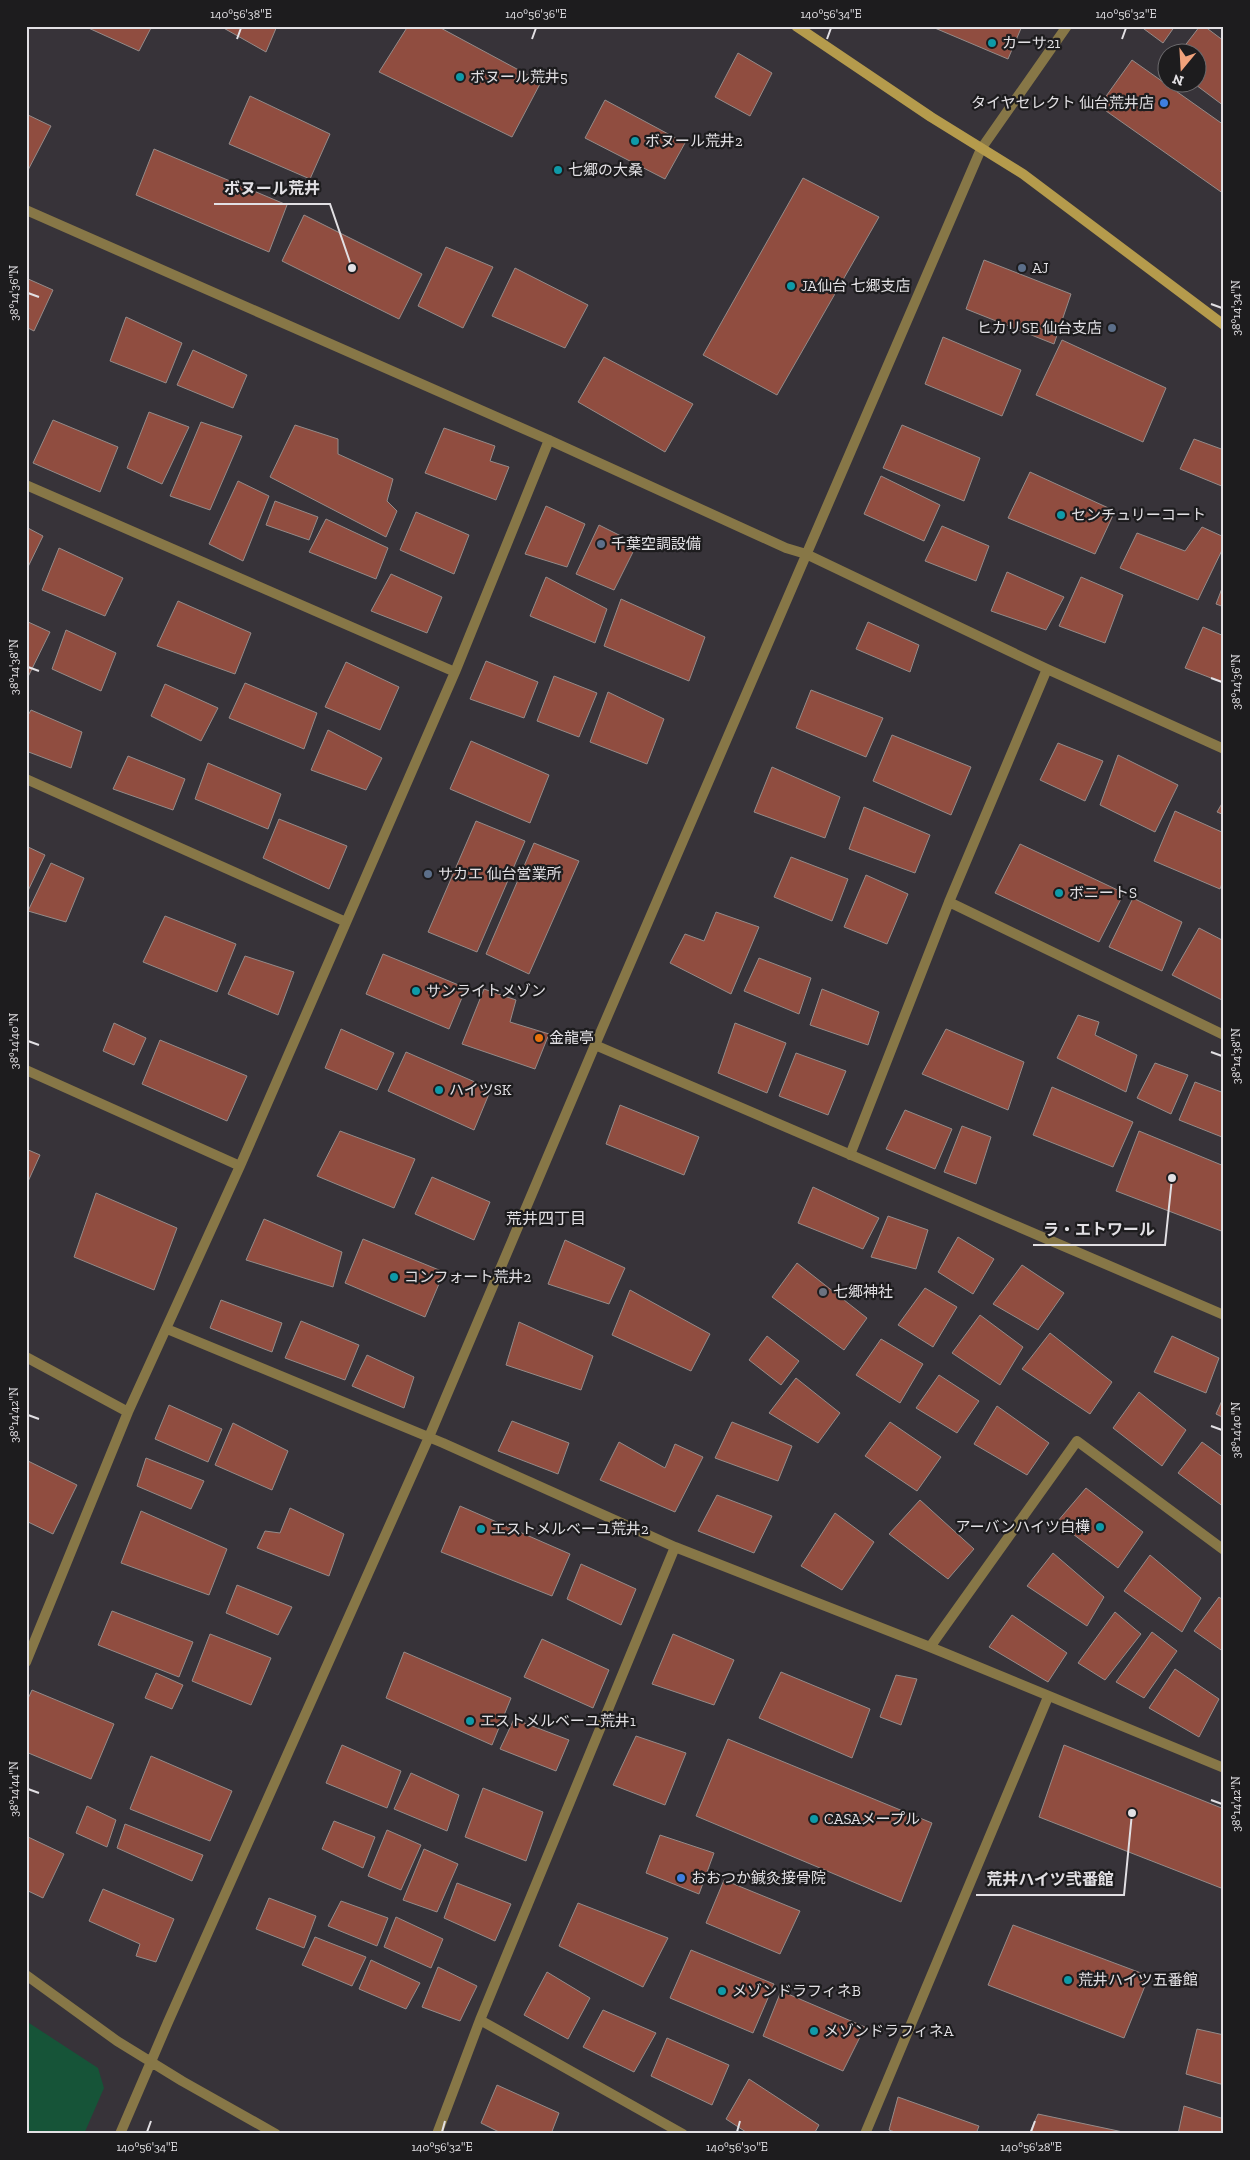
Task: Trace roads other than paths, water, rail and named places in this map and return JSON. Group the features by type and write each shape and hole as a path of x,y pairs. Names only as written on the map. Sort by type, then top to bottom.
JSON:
{"street":[{"path":"796,26 931,118 1023,174 1224,325"},
{"path":"120,2134 429,1437 595,1045 981,149 1067,26"},
{"path":"26,210 549,440 786,548 806,554 1047,669 1224,749"},
{"path":"26,1662 128,1412 240,1166 455,672 549,440"},
{"path":"26,485 455,672"},
{"path":"850,1155 949,902 1047,669"},
{"path":"26,780 346,922"},
{"path":"949,902 1224,1035"},
{"path":"595,1045 1224,1315"},
{"path":"26,1070 240,1166"},
{"path":"167,1329 429,1437 676,1547 930,1647 1224,1768"},
{"path":"26,1357 128,1412"},
{"path":"930,1647 1077,1441 1224,1550"},
{"path":"437,2134 480,2020 676,1547"},
{"path":"865,2134 1048,1697"},
{"path":"26,1975 117,2041 182,2081 276,2134"},
{"path":"480,2020 683,2134"}],"place":[{"name":"カーサ21","path":"992,43"},
{"name":"ボヌール荒井5","path":"460,77"},
{"name":"タイヤセレクト 仙台荒井店","path":"1164,103"},
{"name":"ボヌール荒井2","path":"635,141"},
{"name":"七郷の大桑","path":"558,170"},
{"name":"ボヌール荒井","path":"352,268"},
{"name":"AJ","path":"1022,268"},
{"name":"JA仙台 七郷支店","path":"791,286"},
{"name":"ヒカリSE 仙台支店","path":"1112,328"},
{"name":"センチュリーコート","path":"1061,515"},
{"name":"千葉空調設備","path":"601,544"},
{"name":"サカエ 仙台営業所","path":"428,874"},
{"name":"ボニートS","path":"1059,893"},
{"name":"サンライトメゾン","path":"416,991"},
{"name":"金龍亭","path":"539,1038"},
{"name":"ハイツSK","path":"439,1090"},
{"name":"ラ・エトワール","path":"1172,1178"},
{"name":"コンフォート荒井2","path":"394,1277"},
{"name":"七郷神社","path":"823,1292"},
{"name":"アーバンハイツ白樺","path":"1100,1527"},
{"name":"エストメルベーユ荒井2","path":"481,1529"},
{"name":"エストメルベーユ荒井1","path":"470,1721"},
{"name":"荒井ハイツ弐番館","path":"1132,1813"},
{"name":"CASAメープル","path":"814,1819"},
{"name":"おおつか鍼灸接骨院","path":"681,1878"},
{"name":"荒井ハイツ五番館","path":"1068,1980"},
{"name":"メゾンドラフィネB","path":"722,1991"},
{"name":"メゾンドラフィネA","path":"814,2031"}],"district":[{"name":"荒井四丁目","path":"546,1218"}]}
